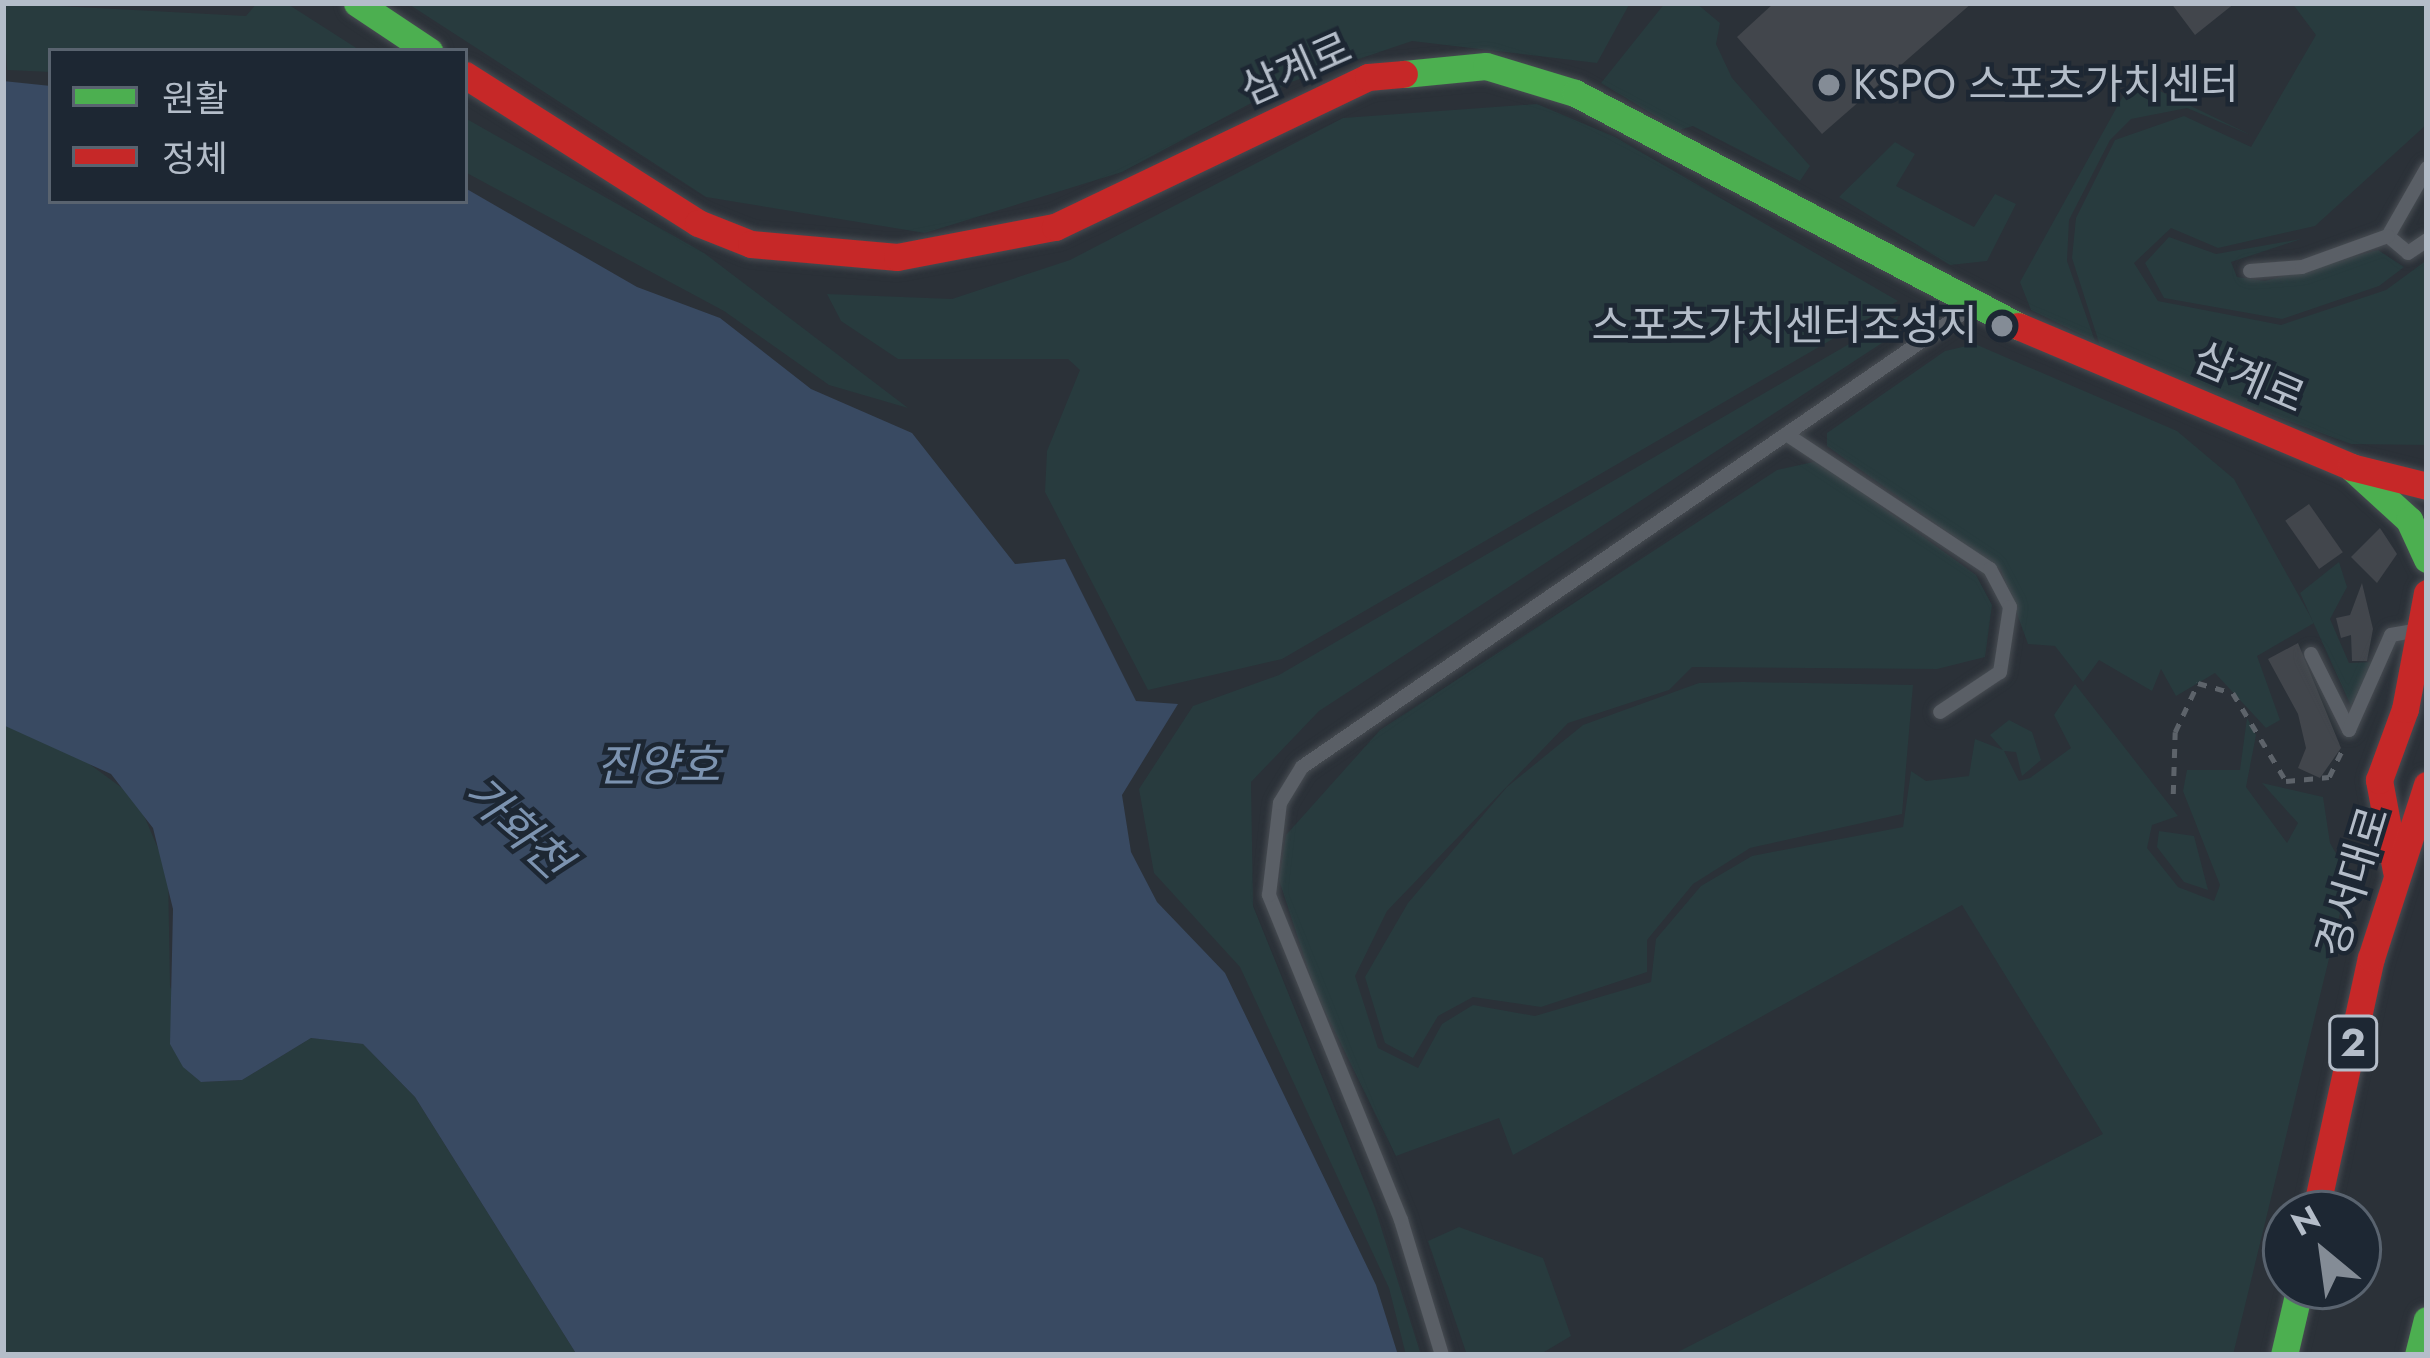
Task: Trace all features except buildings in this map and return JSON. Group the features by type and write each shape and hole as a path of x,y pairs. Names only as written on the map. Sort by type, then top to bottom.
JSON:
{"street":[{"path":"357,3 424,48"},
{"name":"삼계로","path":"468,77 698,223 751,244 897,257 1055,227 1368,77 1486,65 1575,93 1972,306 2351,467 2427,486"},
{"path":"2351,467 2427,463"},
{"path":"2351,467 2409,520 2427,559"},
{"path":"2397,874 2379,780 2427,593"},
{"name":"경서대로","path":"2321,1190 2397,874 2427,785"},
{"path":"2284,1355 2294,1310"},
{"path":"2418,1355 2427,1320"}],"lane":[{"path":"2250,271 2302,267 2388,236 2427,168"},
{"path":"2388,236 2408,253 2427,240"},
{"path":"1442,1355 1401,1220 1269,895 1280,803 1302,767 1972,306"},
{"path":"1786,434 1990,569 2010,607 2000,672 1940,712"},
{"path":"2349,730 2391,635 2420,630"},
{"path":"2312,654 2349,730"}],"path":[{"path":"2173,794 2175,732 2198,682 2234,693 2268,764 2296,785 2329,777 2349,730"}],"shaded area":[{"path":"3,3 246,16 257,3 286,3 356,48 48,48 48,72 7,70"},
{"path":"407,3 1630,3 1597,63 1412,41 1291,82 1122,172 925,233 706,197"},
{"path":"1665,3 1696,3 1720,23 1716,44 1732,78 1810,166 1800,181 1693,126 1679,130 1601,83"},
{"path":"2292,3 2427,3 2427,124 2315,226 2218,248 2171,228 2134,263 2158,301 2281,325 2386,290 2427,260 2427,445 2351,444 2102,352 2072,258 2076,218 2115,140 2184,116 2251,147 2316,35"},
{"path":"2133,78 2253,136 2187,108 2131,119 2110,140 2069,220 2067,261 2095,341 2031,310 2020,282"},
{"path":"1537,104 1615,137 1898,301 1282,659 1148,690 1045,492 1047,451 1080,370 1068,359 898,359 841,321 827,294 952,299 1070,260 1343,118"},
{"path":"468,120 704,253 908,408 829,385 724,311 468,174"},
{"path":"1895,142 1915,154 1896,186 1974,227 1995,194 2016,204 1987,261 1950,265 1839,197"},
{"path":"2169,237 2216,254 2301,239 2231,262 2237,277 2265,281 2378,250 2404,267 2379,286 2282,319 2164,298 2145,263"},
{"path":"1899,315 1888,339 1319,711 1251,782 1253,906 1375,1208 1421,1355 1406,1355 1389,1288 1240,967 1154,873 1139,789 1193,706 1279,675"},
{"path":"1975,344 2177,431 2234,479 2314,623 2257,656 2280,720 2266,728 2215,673 2176,696 2161,669 2152,691 2099,660 2083,682 2055,646 2028,644 2001,570 1827,446 1827,433 1945,351"},
{"path":"1818,461 1976,575 1992,605 1985,657 1937,669 1692,667 1669,690 1568,723 1387,911 1355,976 1378,1048 1418,1068 1442,1024 1473,1005 1535,1016 1651,982 1656,939 1701,886 1752,856 1903,827 1911,771 1926,781 1969,776 1975,739 2003,750 1990,735 2009,720 2032,732 2041,760 2022,776 2016,752 2004,751 2019,781 2030,778 2071,748 2054,715 2075,684 2178,816 2152,825 2147,848 2178,887 2214,901 2220,885 2183,791 2187,770 2240,770 2247,718 2256,735 2246,787 2287,843 2298,823 2262,783 2323,797 2330,843 2349,876 2273,1190 2262,1190 2262,1235 2233,1355 1672,1355 2103,1134 1962,905 1513,1155 1499,1118 1396,1156 1316,993 1279,880 1286,835 1380,730 1777,470"},
{"path":"2339,562 2347,587 2330,619 2349,663 2374,662 2351,706 2300,593"},
{"path":"1699,683 1913,685 1902,814 1750,848 1693,884 1647,940 1647,972 1541,1007 1473,997 1438,1016 1413,1058 1385,1043 1365,977 1408,903 1507,787 1583,725"},
{"path":"3,725 69,749 137,799 168,872 170,986 202,1082 242,1080 311,1038 363,1044 415,1097 577,1355 3,1355"},
{"path":"2159,831 2194,836 2208,890 2184,882 2157,847"},
{"path":"1459,1227 1543,1258 1571,1336 1539,1355 1467,1355 1428,1241"}],"water":[{"name":"진양호","path":"3,81 48,86 48,204 468,204 468,190 637,287 720,318 811,389 912,433 1015,564 1065,559 1136,701 1178,704 1122,795 1131,852 1157,902 1225,973 1376,1285 1398,1355 577,1355 415,1097 363,1044 311,1038 242,1080 201,1082 183,1067 170,1044 173,909 153,828 111,774 3,725"}],"traffic: fast":[{"path":"357,3 424,48"},
{"path":"1404,74 1486,66 1575,93 2018,326"},
{"path":"2351,467 2409,520 2427,559"},
{"path":"2284,1355 2294,1310"},
{"path":"2418,1355 2427,1320"}],"traffic: jam":[{"path":"468,77 698,223 751,244 897,257 1055,227 1368,77 1404,74"},
{"path":"2018,326 2351,467 2427,486"},
{"path":"2396,871 2379,780 2405,709 2427,593"},
{"path":"2320,1190 2371,958 2427,785"}],"place":[{"name":"KSPO 스포츠가치센터","path":"1829,85"},
{"name":"스포츠가치센터조성지","path":"2002,326"}],"water label":[{"name":"가화천","path":"517,827"}]}
